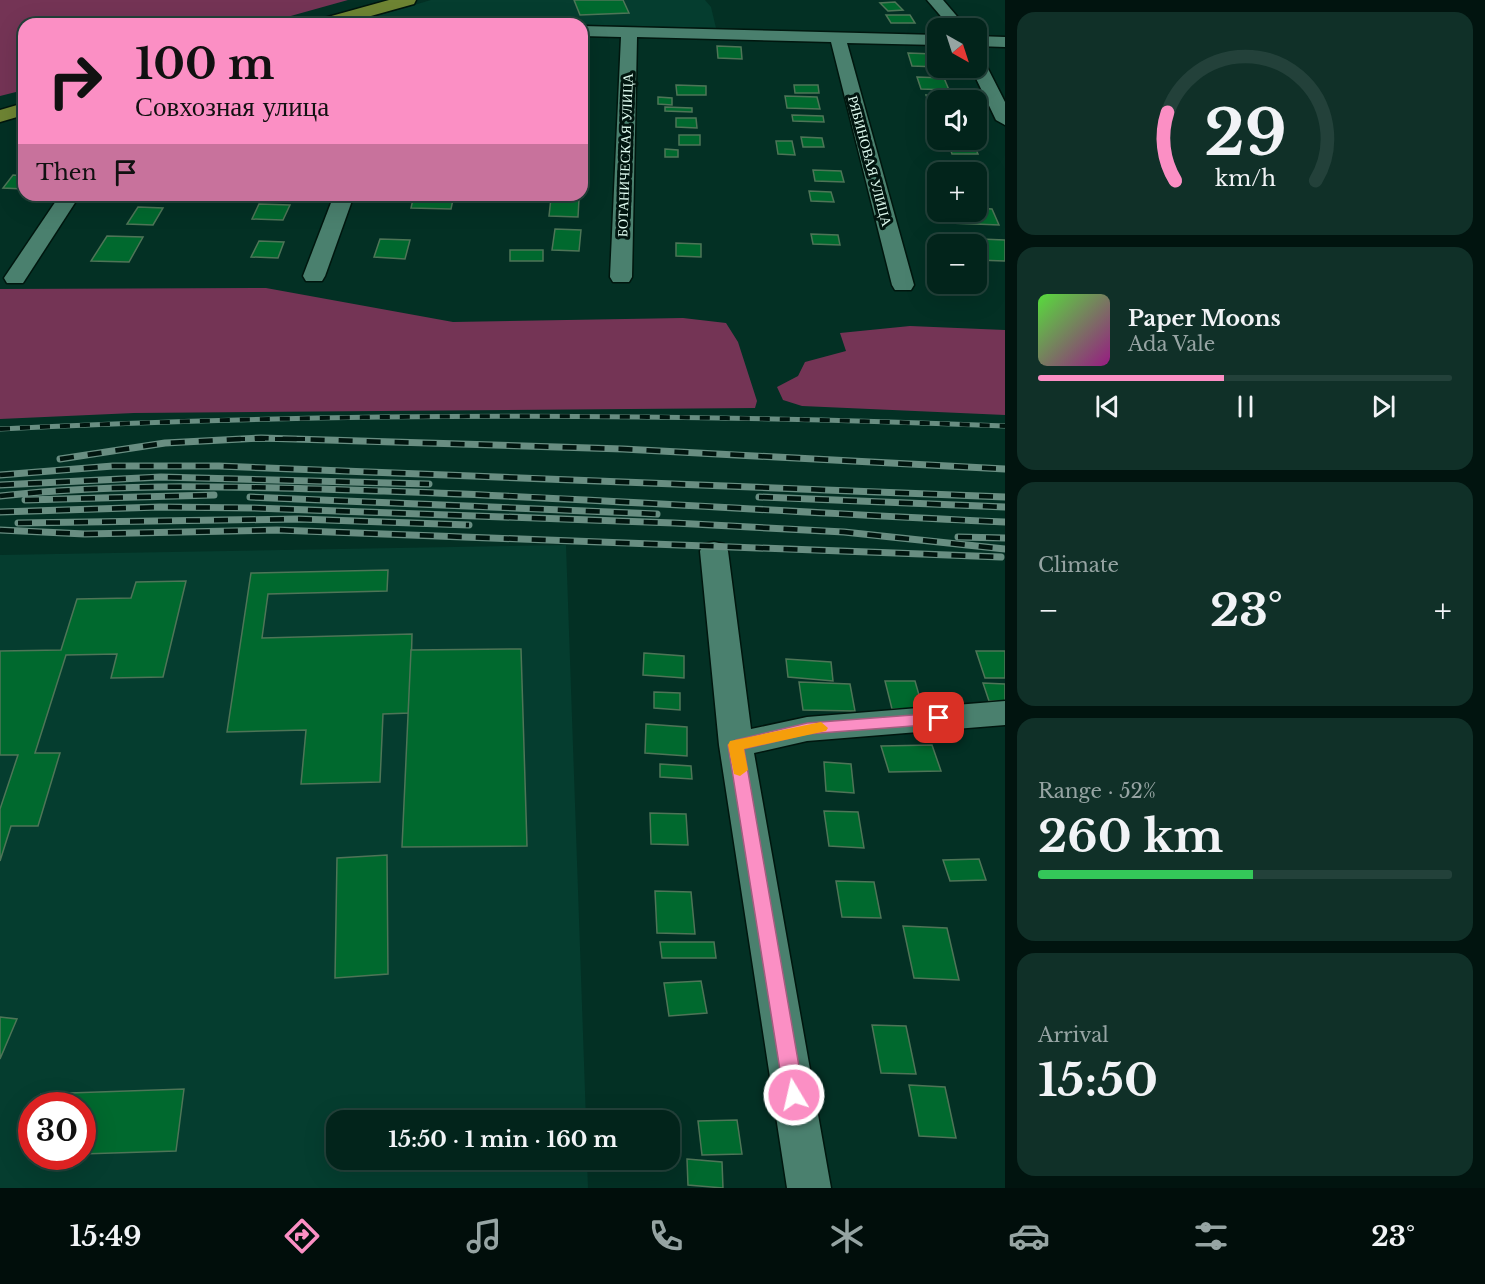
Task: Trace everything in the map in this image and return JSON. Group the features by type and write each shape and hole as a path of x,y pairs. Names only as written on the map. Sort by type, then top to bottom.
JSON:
{"main road":[{"path":"345,18 408,0"},
{"path":"0,116 18,111"}],"street":[{"path":"935,0 950,18"},
{"path":"588,31 927,40"},
{"name":"БОТАНИЧЕСКАЯ УЛИЦА","path":"621,277 629,33"},
{"name":"РЯБИНОВАЯ УЛИЦА","path":"838,38 903,285"},
{"path":"987,42 1005,42"},
{"path":"984,78 1005,120"},
{"path":"15,278 66,201"},
{"path":"314,276 342,201"},
{"path":"714,551 736,745 809,1188"},
{"path":"736,745 807,729 1005,713"}],"shaded area":[{"path":"0,0 348,0 284,18 18,18 18,92 0,96"},
{"path":"431,0 705,0 711,7 716,28 588,25 588,18 369,18"},
{"path":"266,288 453,322 683,318 726,323 738,342 757,401 755,408 134,413 0,419 0,289"},
{"path":"910,326 1005,330 1005,415 802,406 783,400 777,387 798,376 805,362 846,351 840,333"},
{"path":"566,545 586,1110 326,1110 326,1170 587,1170 588,1188 0,1188 0,555"}],"building":[{"path":"574,0 623,0 629,13 580,15"},
{"path":"895,2 903,10 888,11 880,3"},
{"path":"886,15 910,15 915,23 891,23"},
{"path":"717,46 741,47 742,59 718,58"},
{"path":"908,53 927,54 927,67 912,66"},
{"path":"917,77 944,78 949,90 921,89"},
{"path":"676,85 706,86 706,95 677,95"},
{"path":"794,85 818,85 819,93 795,93"},
{"path":"785,96 817,97 820,109 787,108"},
{"path":"658,97 672,98 672,105 658,104"},
{"path":"665,107 692,108 692,112 665,111"},
{"path":"792,115 823,116 824,122 793,121"},
{"path":"676,118 696,118 697,128 676,127"},
{"path":"679,135 700,135 700,145 679,145"},
{"path":"801,137 822,138 824,147 803,147"},
{"path":"776,141 792,141 795,155 778,154"},
{"path":"665,149 678,150 678,157 665,157"},
{"path":"951,150 976,150 978,154 952,154"},
{"path":"813,170 841,171 844,182 815,181"},
{"path":"13,175 18,175 18,189 3,188"},
{"path":"809,191 831,192 834,202 811,201"},
{"path":"413,201 453,201 451,209 411,208"},
{"path":"551,201 579,201 578,217 549,216"},
{"path":"259,204 290,205 283,220 252,219"},
{"path":"138,207 163,208 153,225 127,224"},
{"path":"987,209 992,209 999,225 949,223 987,222"},
{"path":"555,229 581,230 579,251 552,250"},
{"path":"811,234 838,235 840,245 813,244"},
{"path":"107,236 143,237 129,262 91,261"},
{"path":"380,239 410,240 405,259 374,257"},
{"path":"987,239 1005,240 1005,261 987,260"},
{"path":"259,241 284,242 278,258 251,257"},
{"path":"676,243 701,244 701,257 676,256"},
{"path":"510,250 543,250 543,261 510,261"},
{"path":"388,570 387,591 268,594 262,638 412,634 410,713 383,714 380,782 301,784 306,730 227,732 251,573"},
{"path":"186,581 163,677 111,678 117,654 66,655 35,753 60,753 38,826 11,826 0,861 0,809 18,755 0,755 0,651 61,650 77,599 131,598 136,582"},
{"path":"521,649 527,846 402,847 411,650"},
{"path":"976,651 1005,651 1005,678 985,678"},
{"path":"644,653 684,656 684,678 643,675"},
{"path":"786,659 831,662 833,681 788,677"},
{"path":"885,681 915,681 923,709 892,709"},
{"path":"799,682 850,684 855,711 803,710"},
{"path":"983,683 1005,684 1005,701 989,701"},
{"path":"654,692 680,693 680,710 654,708"},
{"path":"646,724 687,727 687,756 645,753"},
{"path":"932,745 941,771 889,772 881,746"},
{"path":"824,762 851,764 854,793 826,791"},
{"path":"660,764 691,766 692,779 660,777"},
{"path":"824,811 858,812 864,848 829,846"},
{"path":"650,813 686,814 688,845 651,844"},
{"path":"387,855 388,974 335,978 337,858"},
{"path":"979,859 986,880 950,881 943,860"},
{"path":"836,881 874,882 881,918 842,917"},
{"path":"655,891 691,892 695,934 657,933"},
{"path":"903,926 947,928 959,980 914,978"},
{"path":"660,942 714,942 716,958 662,958"},
{"path":"701,981 707,1013 669,1016 664,983"},
{"path":"0,1017 17,1019 0,1059"},
{"path":"872,1025 906,1026 916,1074 881,1073"},
{"path":"909,1085 945,1087 956,1138 919,1136"},
{"path":"184,1089 176,1151 96,1154 96,1092"},
{"path":"737,1120 742,1154 702,1155 698,1121"},
{"path":"687,1159 722,1162 723,1188 688,1185"}],"railway":[{"path":"0,429 126,423 502,416 754,419 1005,426"},
{"path":"235,439 242,439"},
{"path":"60,459 165,443 242,439"},
{"path":"242,439 294,439"},
{"path":"242,439 294,439"},
{"path":"294,439 305,439"},
{"path":"294,439 623,449 1005,469"},
{"path":"0,475 113,466 219,466 1005,497"},
{"path":"0,485 161,477 429,484"},
{"path":"0,496 144,487 288,488 539,498 1005,522"},
{"path":"25,500 214,495"},
{"path":"250,497 657,514"},
{"path":"759,497 1005,507"},
{"path":"0,512 160,507 254,508 674,523 844,532 1005,549"},
{"path":"18,523 299,519 469,525"},
{"path":"0,530 85,534 277,530 1001,557"},
{"path":"958,537 1005,538"}],"slow traffic":[{"path":"740,770 736,745 821,728"}],"route":[{"path":"794,1095 736,745 807,729 939,718"}]}
